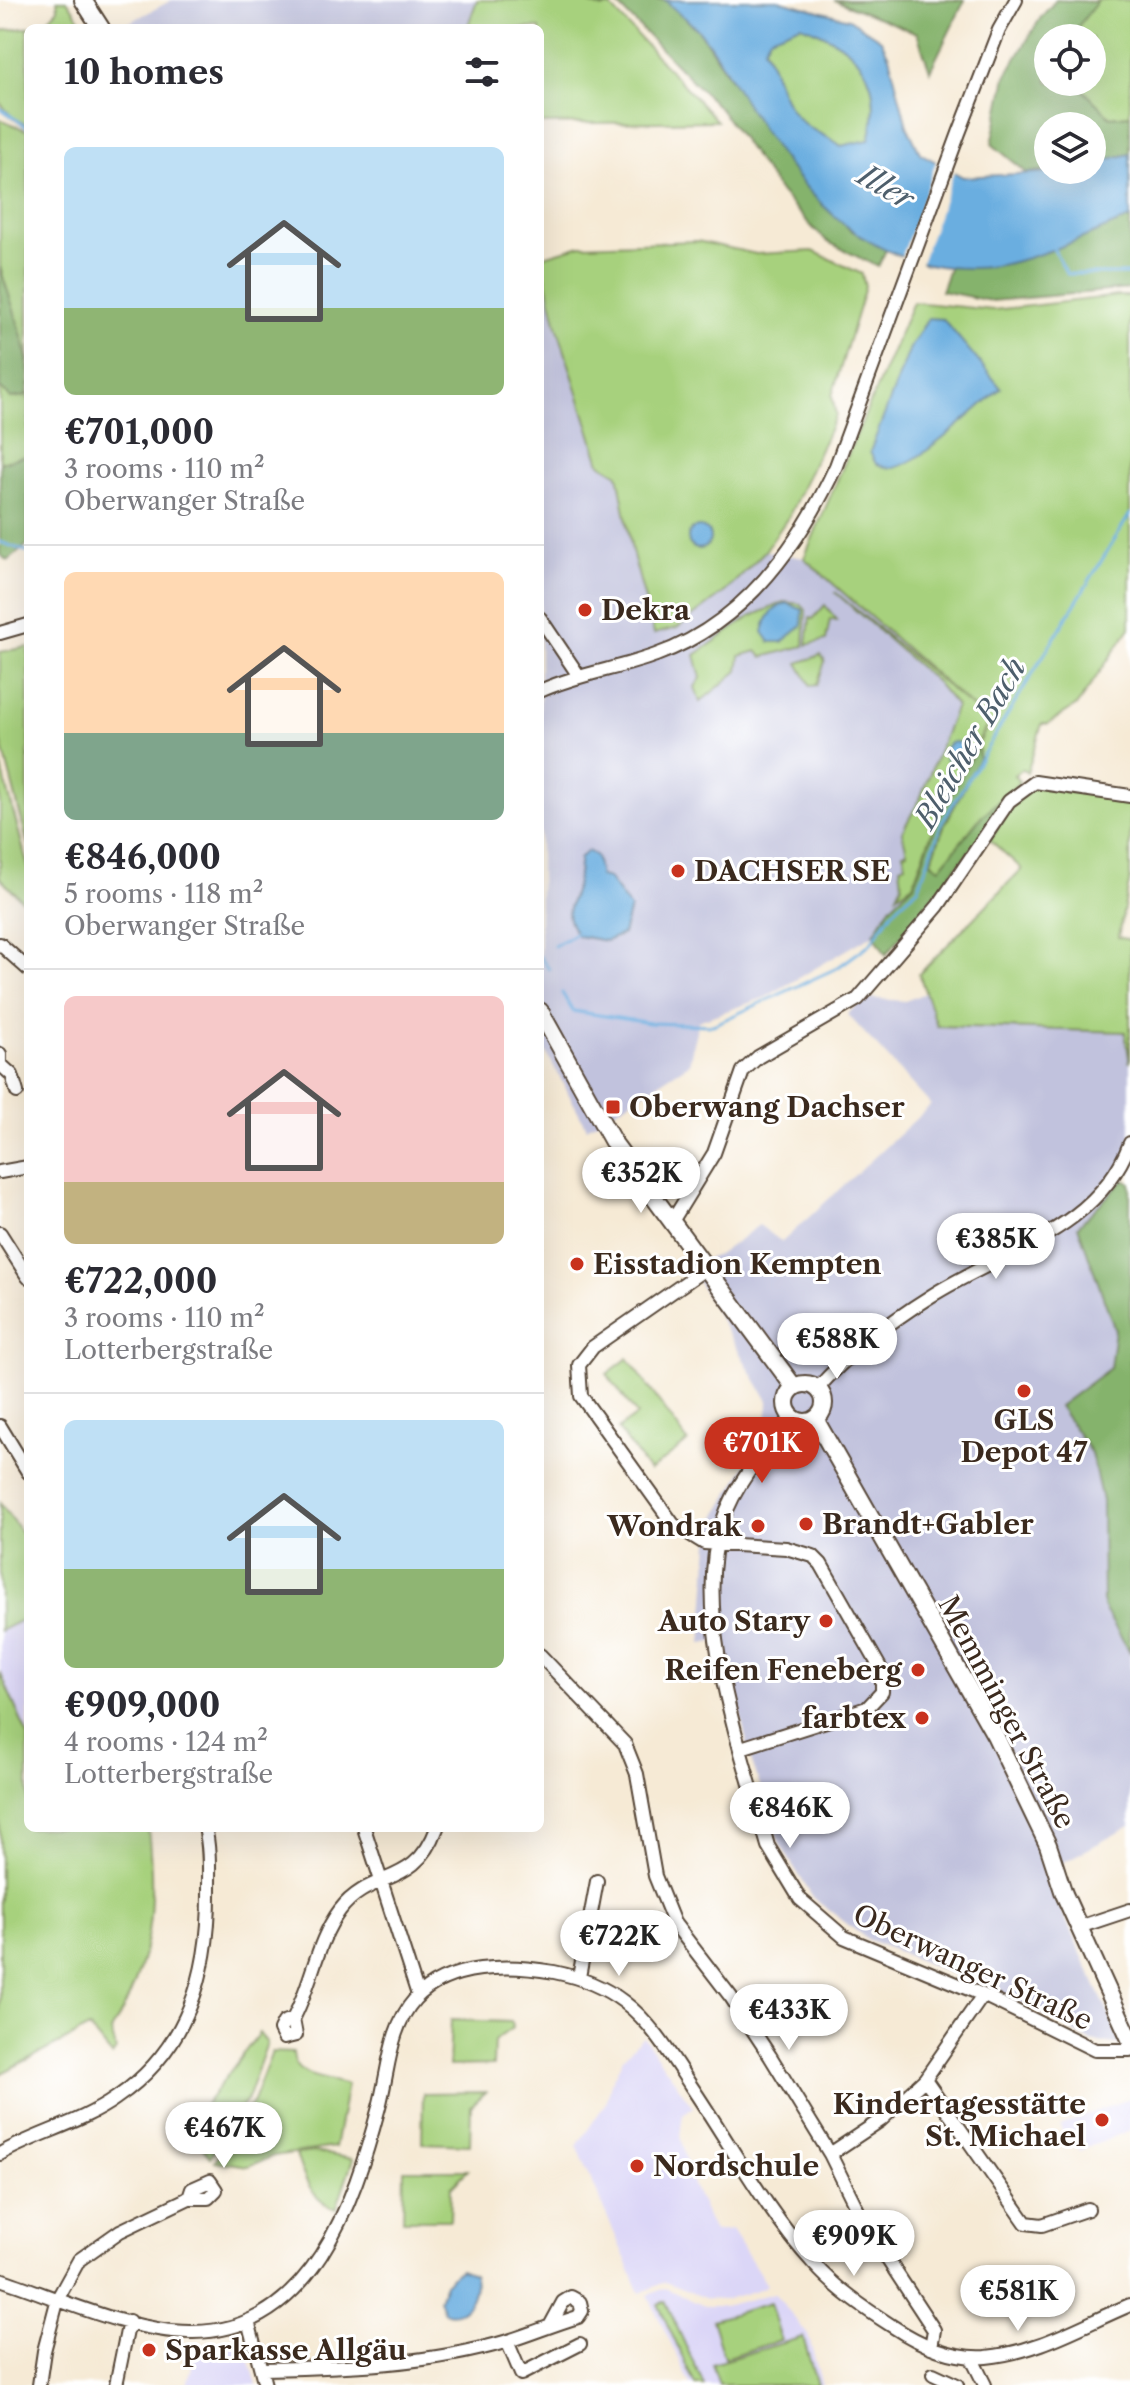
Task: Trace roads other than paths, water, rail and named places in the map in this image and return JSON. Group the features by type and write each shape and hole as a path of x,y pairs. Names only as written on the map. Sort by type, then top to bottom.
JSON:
{"main road":[{"path":"83,0 98,24"},
{"path":"544,1019 582,1093 671,1223 794,1387"},
{"path":"808,1384 817,1389 824,1405 815,1419 807,1422 792,1417 786,1399 794,1387 808,1384"},
{"name":"Memminger Straße","path":"815,1419 995,1735 1048,1845 1079,1927 1130,2039"}],"street":[{"path":"544,689 676,648 716,624 785,557 820,501 836,466 959,133 999,30 1016,0"},
{"path":"544,624 579,676"},
{"path":"0,633 24,626"},
{"path":"671,1223 714,1153 743,1071 758,1057 858,999 938,906 1009,801 1035,782 1130,796"},
{"path":"0,944 24,965"},
{"path":"0,1054 0,1064 12,1075 17,1092"},
{"path":"817,1389 846,1361 930,1296 1081,1214 1109,1183 1130,1143"},
{"path":"0,1172 24,1168"},
{"path":"0,1233 24,1271"},
{"path":"705,1269 593,1347 579,1365 577,1376 581,1396 673,1524 693,1539 716,1545 786,1548 813,1556 821,1564 882,1671 882,1692 867,1708 741,1748"},
{"name":"Oberwanger Straße","path":"792,1417 738,1489 716,1545 717,1653 768,1846 809,1908 858,1944 983,1995 1095,2050 1120,2053 1130,2050"},
{"path":"0,1426 24,1465"},
{"path":"544,1659 625,1744 637,1774 648,1842 662,1897 674,1923 762,2044 830,2154 865,2225 934,2330 931,2347"},
{"path":"0,2154 116,2098 161,2059 187,2021 203,1973 209,1921 205,1832"},
{"path":"365,1832 418,1995"},
{"path":"293,2019 329,1926 343,1906 422,1860 435,1832"},
{"path":"579,1977 597,1881"},
{"path":"1079,1927 1130,1910"},
{"path":"0,2279 129,2321 194,2332 231,2329 273,2306 306,2279 330,2243 370,2136 397,2030 418,1995 449,1977 475,1970 517,1967 579,1977 624,2002 648,2025 813,2263 871,2313 931,2347 971,2357 1036,2348 1130,2305"},
{"path":"830,2154 881,2120 925,2079 983,1995"},
{"path":"925,2079 1026,2223 1042,2225 1088,2209"},
{"path":"39,2385 58,2298 79,2260 93,2247 189,2198"},
{"path":"116,2385 129,2321"},
{"path":"248,2321 265,2385"},
{"path":"263,2369 404,2361 507,2341 550,2326"},
{"path":"507,2341 521,2374 580,2344"},
{"path":"971,2357 985,2385"},
{"path":"933,2374 957,2385"}],"water":[{"name":"Iller","path":"665,0 778,0 849,19 881,40 889,56 907,126 920,153 963,177 1034,173 1034,184 1106,184 1106,160 1130,154 1130,218 1053,250 991,267 936,266 903,257 873,243 846,225 798,178 693,24","holes":["801,25 838,43 863,67 874,98 869,140 841,146 811,129 791,110 764,48 770,37"]},
{"path":"928,318 943,319 1001,388 949,433 906,464 894,468 876,464 870,452 910,348"},
{"path":"699,527 707,530 710,538 707,546 699,549 691,546 688,538 691,530"},
{"path":"787,603 803,610 802,626 782,642 770,642 763,632 766,622 770,614"},
{"path":"955,742 966,753 955,764 944,753"},
{"path":"588,851 596,856 600,876 608,878 630,908 623,934 606,941 578,936 569,918 580,857"},
{"path":"460,2269 473,2274 472,2296 464,2309 452,2314 444,2312 439,2299 445,2283"}],"waterway":[{"path":"0,108 24,125"},
{"name":"Bleicher Bach","path":"1053,248 1067,274 1130,274"},
{"name":"Bleicher Bach","path":"562,993 573,1011 650,1023 713,1025 837,968 870,944 892,912 919,887 942,822 1130,514"},
{"name":"Bleicher Bach","path":"0,542 24,551"},
{"path":"554,946 576,933"},
{"name":"Bleicher Bach","path":"544,962 549,969"}],"place":[{"name":"Dekra","path":"585,610"},
{"name":"DACHSER SE","path":"678,871"},
{"name":"Oberwang Dachser","path":"613,1107"},
{"name":"Eisstadion Kempten","path":"577,1264"},
{"name":"GLS Depot 47","path":"1024,1391"},
{"name":"Brandt+Gabler","path":"806,1524"},
{"name":"Wondrak","path":"758,1526"},
{"name":"Auto Stary","path":"826,1621"},
{"name":"Reifen Feneberg","path":"918,1670"},
{"name":"farbtex","path":"922,1718"},
{"name":"Kindertagesstätte St. Michael","path":"1102,2120"},
{"name":"Nordschule","path":"637,2166"},
{"name":"Sparkasse Allgäu","path":"149,2350"}]}
